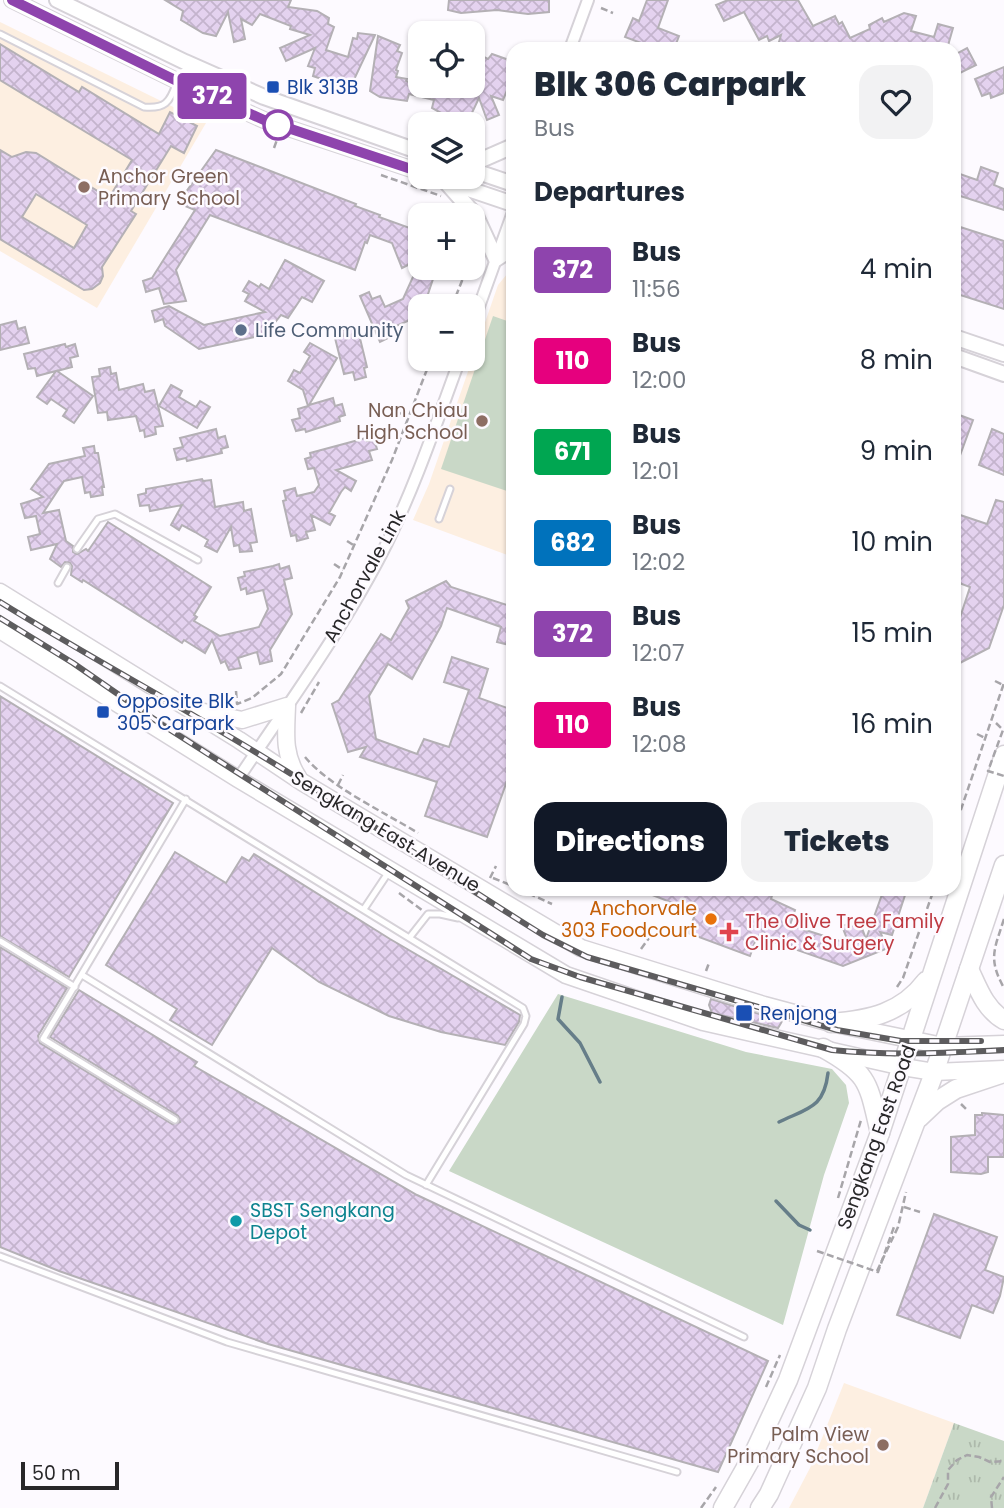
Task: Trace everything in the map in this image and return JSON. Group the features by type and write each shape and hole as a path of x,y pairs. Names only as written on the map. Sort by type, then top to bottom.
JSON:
{"main road":[{"name":"Sengkang East Avenue","path":"0,592 302,782 581,948 831,1023 943,1046 1004,1044"},
{"name":"Sengkang East Avenue","path":"0,631 238,779 566,975 703,1022 903,1067 934,1072 1004,1071"},
{"path":"185,707 242,720 288,706 285,740 287,755 302,782"},
{"name":"Sengkang East Road","path":"961,886 1004,755"},
{"name":"Sengkang East Road","path":"760,1508 769,1494 817,1388 934,1072 1004,865"},
{"name":"Sengkang East Road","path":"723,1508 753,1455 788,1380 880,1133 958,896"},
{"path":"969,969 982,999 1004,1020"},
{"path":"831,1023 863,1020 891,1012 915,995 933,972"},
{"path":"823,1048 851,1063 864,1078 880,1133"},
{"path":"916,1121 937,1101 956,1089 1004,1071"}],"street":[{"path":"12,0 177,81 264,120 408,168"},
{"path":"57,0 264,97 408,148"},
{"path":"573,42 588,0"},
{"path":"485,158 506,149"},
{"path":"485,174 506,182"},
{"path":"449,189 476,216 495,260"},
{"path":"469,189 506,202"},
{"path":"483,294 506,231"},
{"path":"495,260 506,253"},
{"path":"961,339 1004,354"},
{"path":"961,359 1004,374"},
{"name":"Anchorvale Link","path":"238,779 288,706 386,544 416,479 456,371"}],"lane":[{"path":"0,34 144,107 164,106 171,100 177,81"},
{"path":"439,519 450,489"},
{"path":"77,549 94,523 103,516 115,514 198,560"},
{"path":"58,583 67,568"},
{"path":"0,686 523,1008 526,1016 523,1024 462,1130 426,1185"},
{"path":"175,1120 43,1039 186,799"},
{"path":"364,909 390,870"},
{"path":"410,937 428,914 440,914 486,926"},
{"path":"0,941 75,986"},
{"path":"82,975 406,1175 744,1337"},
{"path":"0,1256 227,1342 677,1472"}],"path":[{"path":"601,8 613,13"},
{"path":"274,148 276,142"},
{"path":"236,691 237,704 252,698 281,674 343,570 426,371"},
{"path":"400,413 408,416"},
{"path":"347,541 355,546"},
{"path":"334,564 343,570"},
{"path":"296,722 322,677"},
{"path":"961,809 1004,684 995,681"},
{"path":"991,720 1003,730 988,771 1004,776"},
{"path":"977,734 985,738"},
{"path":"303,755 338,784 420,834"},
{"path":"340,781 343,775"},
{"path":"491,877 506,883"},
{"path":"534,896 552,904"},
{"path":"895,990 903,978 930,896"},
{"path":"1004,919 993,968 1004,987"},
{"path":"999,937 1004,937"},
{"path":"641,949 649,938"},
{"path":"706,971 709,963"},
{"path":"952,1106 967,1097"},
{"path":"961,1104 966,1109"},
{"path":"836,1207 852,1143 862,1116"},
{"path":"875,1275 898,1227 907,1189"},
{"path":"904,1207 920,1212"},
{"path":"817,1251 878,1272 895,1224"},
{"path":"818,1262 824,1250"},
{"path":"763,1396 783,1347"},
{"path":"935,1508 948,1484 948,1470 957,1460 967,1455 990,1462 1004,1461"},
{"path":"992,1508 991,1497 1004,1477"},
{"path":"701,1508 718,1484"}],"shaded area":[{"name":"Anchor Green Primary School","path":"0,22 206,123 97,308 0,251"},
{"name":"Nan Chiau High School","path":"506,275 506,554 413,520 429,484 468,371 485,371 485,322 498,285"},
{"name":"Palm View Primary School","path":"844,1383 954,1423 923,1508 789,1508 810,1468"}],"green space":[{"path":"493,316 506,321 506,491 441,469 474,371 485,371 485,340"},
{"path":"558,994 746,1052 832,1069 846,1085 849,1103 824,1175 783,1325 449,1171"},
{"path":"954,1423 1004,1441 1004,1508 923,1508"}],"building":[{"path":"165,0 291,0 288,7 317,11 329,18 328,24 334,27 326,50 348,57 353,38 357,39 358,33 375,35 351,86 339,85 313,76 315,68 308,66 315,48 286,61 280,48 310,35 290,29 291,26 260,14 252,25 241,19 245,39 234,42 228,12 216,36 203,33 181,20 183,11"},
{"path":"449,0 549,0 549,12 528,14 497,10 461,13 448,10"},
{"path":"647,0 668,0 658,28 679,36 677,42 638,42 625,37 633,18 639,21"},
{"path":"728,0 798,0 813,26 835,16 839,24 842,22 850,38 870,29 869,25 882,18 884,22 904,13 916,16 911,31 934,37 938,24 953,28 949,42 779,42 781,35 769,41 767,36 759,40 744,12 724,21 716,5"},
{"path":"378,36 400,45 397,51 402,53 396,77 407,79 408,82 407,101 380,97 370,91"},
{"path":"0,44 79,92 82,87 159,134 170,112 197,126 184,153 171,146 131,211 136,214 102,267 103,276 100,283 92,289 84,290 0,239 0,150 12,157 26,152 36,153 109,198 132,160 0,80","holes":["36,194 87,225 74,248 22,217"]},
{"path":"967,48 976,65 961,72 961,51"},
{"path":"492,54 506,59 506,93 503,100 491,96 499,115 487,120 479,98 485,98 485,58 488,59"},
{"path":"1004,67 1004,93 991,98 990,93 982,96 975,79"},
{"path":"426,98 479,98 472,112 439,112 432,108 434,100"},
{"path":"216,150 356,204 355,206 380,215 379,217 408,227 408,265 402,268 392,243 370,235 355,270 210,215 176,270 186,301 164,304 159,288 146,292 143,281 152,278 195,210 178,203"},
{"path":"981,167 998,173 994,185 1004,189 1004,210 961,196 961,174 977,180"},
{"path":"961,227 1004,241 1004,309 961,295"},
{"path":"285,260 324,281 312,302 302,297 288,318 281,315 269,330 269,334 199,349 165,326 163,319 155,322 152,311 169,306 204,325 265,312 245,301 249,294 243,291 249,281 269,289"},
{"path":"412,280 433,280 428,294 408,294 408,321 387,330 390,337 380,342 360,296 369,292 372,299 380,296 385,307 403,299"},
{"path":"16,321 18,329 25,327 29,343 0,350 0,325"},
{"path":"357,326 367,367 364,368 366,377 355,380 353,372 344,374 335,338 343,336 342,330"},
{"path":"310,343 337,358 309,405 333,398 335,406 342,404 345,415 339,417 340,421 306,432 305,429 296,431 292,420 300,418 298,409 308,406 303,390 288,381 294,370 300,373 310,356 304,352"},
{"path":"65,344 66,347 75,344 78,356 70,358 72,367 57,371 93,396 74,423 63,416 67,410 51,399 47,404 37,397 56,371 37,376 35,368 28,369 24,354"},
{"path":"110,367 111,374 116,373 119,390 143,384 145,392 154,390 163,426 155,427 156,434 145,437 144,430 140,431 136,416 108,420 107,412 98,413 92,377 100,376 99,369"},
{"path":"171,385 182,391 179,397 196,407 200,401 210,407 197,428 159,406"},
{"path":"961,416 973,420 961,453"},
{"path":"216,429 218,438 225,436 228,447 221,449 222,453 187,461 186,458 177,460 174,449 183,447 180,438"},
{"path":"992,429 1004,434 1004,475 979,465"},
{"path":"366,438 367,441 374,439 377,449 369,451 372,460 336,470 356,481 351,491 345,487 341,492 329,513 335,516 330,525 311,515 315,530 306,532 308,538 297,541 296,535 291,536 283,501 286,500 284,491 295,488 297,496 314,492 319,485 314,468 308,469 305,459 311,457 310,453"},
{"path":"94,446 95,453 98,453 103,495 91,497 90,492 85,493 82,477 64,481 43,513 59,510 66,541 73,546 73,552 77,554 86,549 88,551 108,522 211,587 194,615 197,617 194,621 220,636 259,627 268,609 263,590 247,594 246,588 241,590 238,578 245,576 244,572 279,564 280,569 289,566 292,578 284,580 292,614 270,650 272,661 260,664 257,652 238,658 241,668 229,670 225,661 221,663 212,640 205,653 184,640 182,643 71,575 70,563 65,562 61,567 50,559 57,544 31,550 28,537 40,534 36,516 25,518 21,504 43,497 31,489 49,464 85,456 83,448"},
{"path":"202,479 211,480 215,507 243,502 244,511 251,509 257,542 250,543 252,551 240,552 239,545 234,546 231,527 217,552 205,546 208,540 195,532 182,525 179,530 171,525 182,505 150,511 149,505 140,506 138,495 146,493 146,489"},
{"path":"996,500 1004,502 1004,605 989,648 961,662 961,615 970,587 961,584 961,515 987,524"},
{"path":"446,581 451,587 506,605 506,644 497,642 501,627 447,608 441,626 412,679 388,664 369,696 376,739 417,754 424,739 449,747 469,690 444,682 452,657 488,669 479,698 506,708 506,784 487,837 425,816 437,782 360,757 366,747 348,752 332,704 339,700 381,634 391,640 409,608 406,601"},
{"path":"0,696 173,803 69,977 0,936"},
{"path":"175,852 226,883 242,857 249,861 254,854 390,939 520,1015 519,1022 505,1045 441,1032 389,1016 319,982 272,948 212,1045 170,1020 177,1009 106,965"},
{"path":"655,896 772,896 771,899 795,910 790,925 849,944 842,926 859,920 866,939 881,896 905,896 892,935 880,932 888,948 843,966 757,936 750,956 688,933 696,912"},
{"name":"SBST Sengkang Depot","path":"0,947 67,988 38,1036 40,1043 172,1124 180,1122 178,1116 50,1037 79,990 197,1062 194,1066 417,1195 768,1361 718,1472 268,1344 59,1271 0,1247"},
{"path":"711,999 782,1021 778,1028 712,1013 709,1005"},
{"path":"975,1115 1004,1115 1004,1157 988,1157 988,1172 981,1174 951,1172 951,1137 975,1135"},
{"path":"934,1214 997,1237 985,1270 1004,1277 1000,1296 993,1313 972,1305 960,1338 897,1315"}],"waterway":[{"path":"562,997 558,1019 580,1043 600,1082"},
{"path":"779,1122 813,1105 823,1093 828,1073"},
{"path":"776,1201 799,1225 810,1230"}],"railway":[{"path":"0,602 270,761 543,935 587,957 837,1030 901,1041 981,1041"},
{"path":"0,618 73,663 161,724 531,959 580,977 832,1050 896,1053 1004,1050"}],"bus line":[{"name":"372","path":"12,0 177,81 264,120 408,168"}],"place":[{"name":"Blk 313B","path":"273,87"},
{"name":"Anchor Green Primary School","path":"84,187"},
{"name":"Life Community","path":"241,330"},
{"name":"Nan Chiau High School","path":"482,421"},
{"name":"Opposite Blk 305 Carpark","path":"103,712"},
{"name":"Anchorvale 303 Foodcourt","path":"711,919"},
{"name":"The Olive Tree Family Clinic & Surgery","path":"729,932"},
{"name":"Renjong","path":"744,1013"},
{"name":"SBST Sengkang Depot","path":"236,1221"},
{"name":"Palm View Primary School","path":"883,1445"}]}
